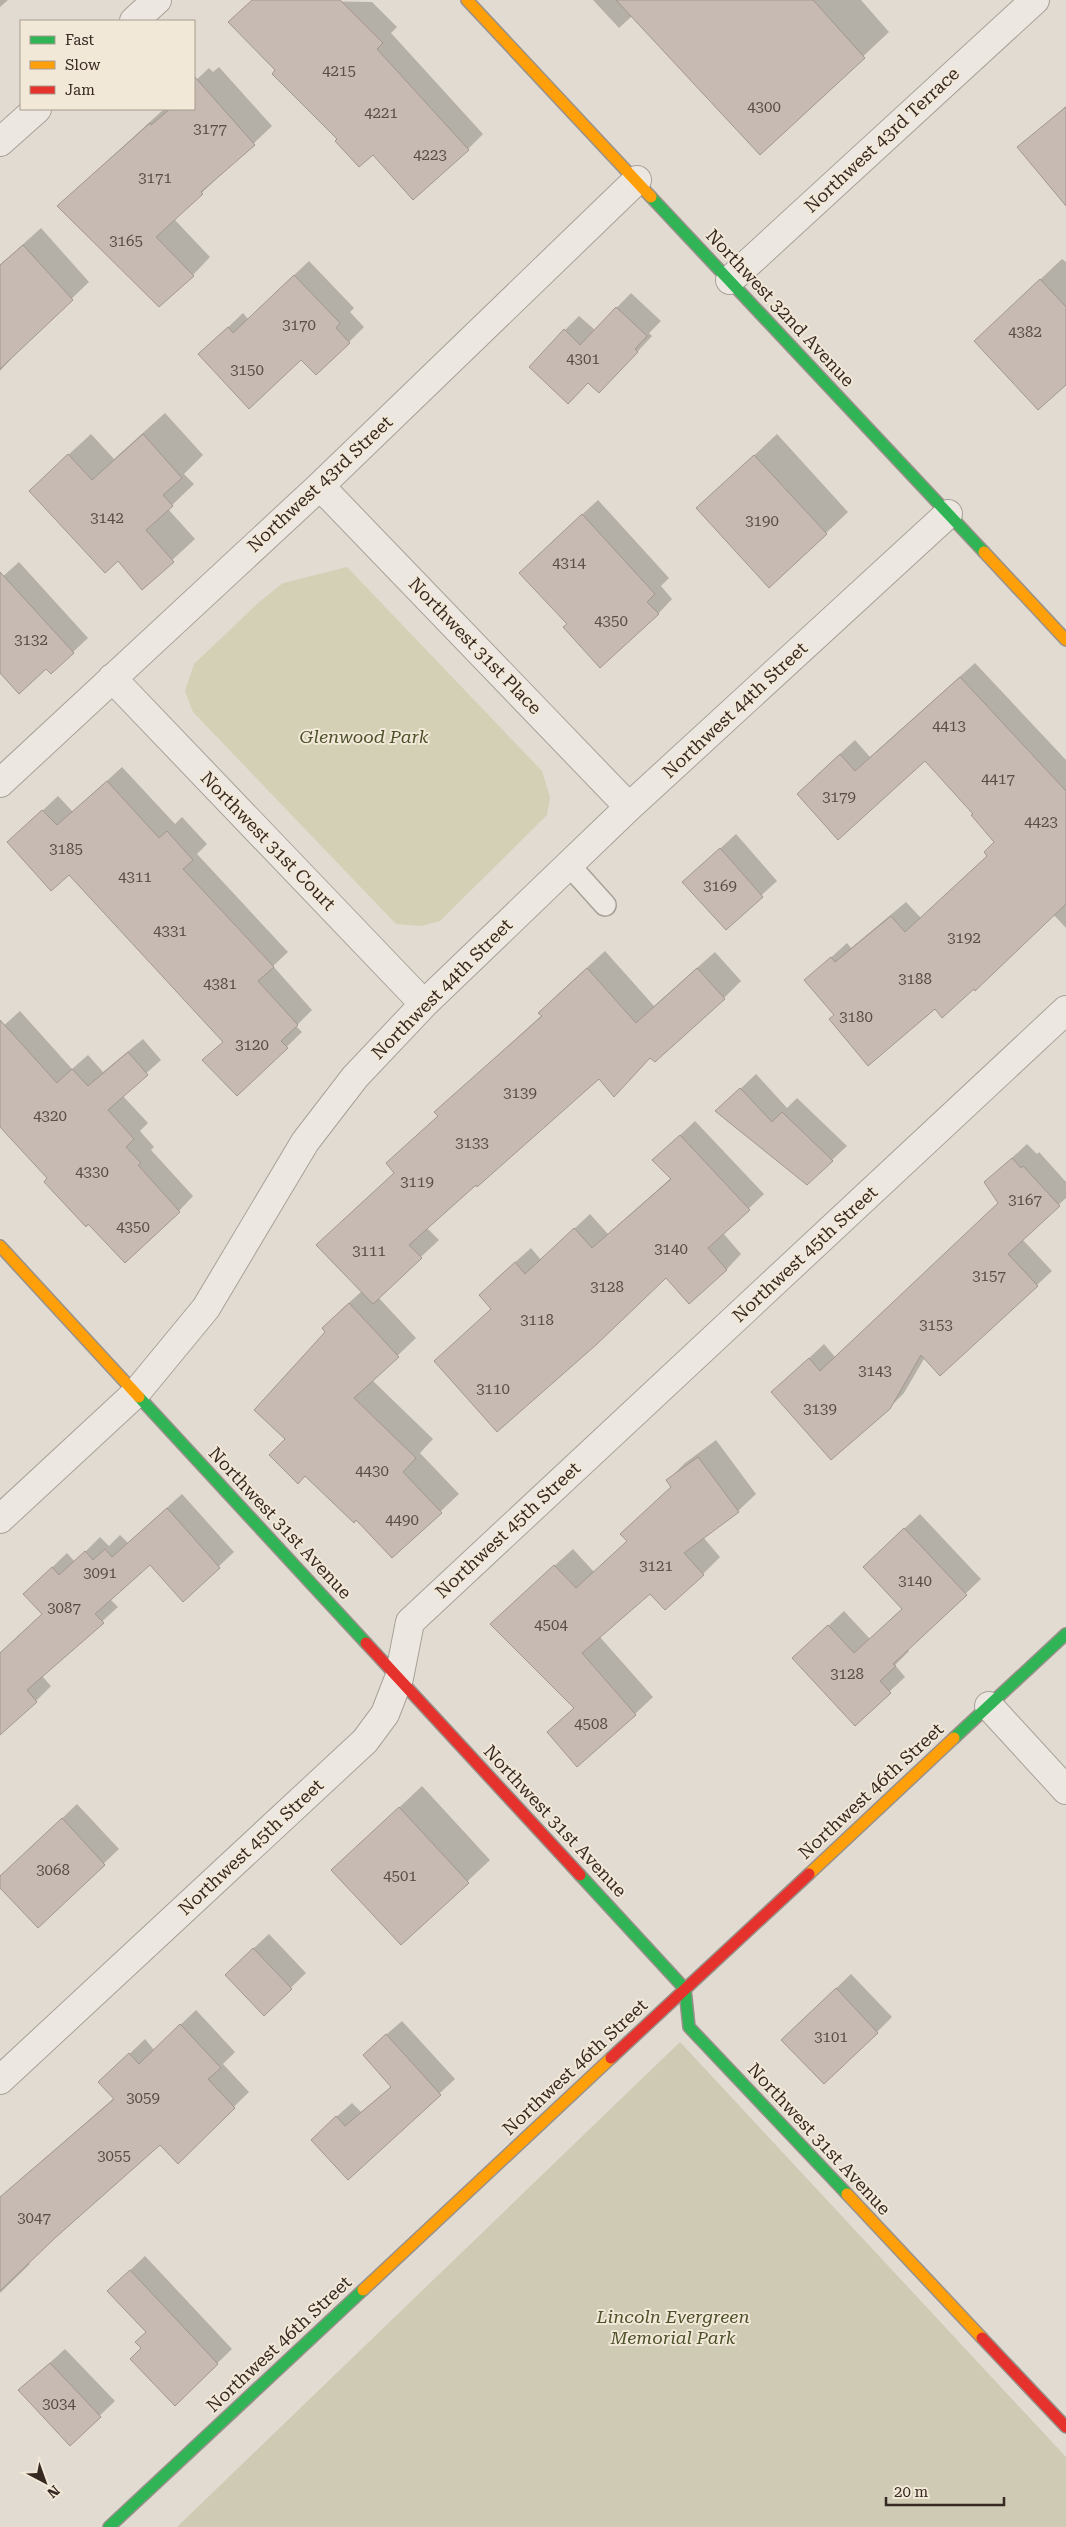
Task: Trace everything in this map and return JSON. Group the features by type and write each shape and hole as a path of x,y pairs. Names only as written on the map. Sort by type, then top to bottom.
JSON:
{"street":[{"path":"135,20 158,0"},
{"name":"Northwest 32nd Avenue","path":"467,0 1066,640"},
{"name":"Northwest 43rd Terrace","path":"730,280 1035,0"},
{"path":"0,142 36,110"},
{"name":"Northwest 43rd Street","path":"0,783 320,486 636,180"},
{"name":"Northwest 31st Place","path":"320,486 629,807"},
{"name":"Northwest 44th Street","path":"0,1519 136,1393 206,1308 305,1142 355,1076 424,1004 629,807 948,514"},
{"name":"Northwest 31st Court","path":"112,678 424,1004"},
{"name":"Northwest 45th Street","path":"0,2080 365,1741 386,1714 399,1678 410,1622 1066,1010"},
{"name":"Northwest 31st Avenue","path":"0,1246 684,1988 690,2027 1066,2427"},
{"name":"Northwest 46th Street","path":"109,2527 684,1988 1066,1634"},
{"path":"989,1706 1066,1790"}],"lane":[{"path":"569,865 605,905"}],"green space":[{"name":"Glenwood Park","path":"347,567 542,771 550,797 547,815 440,921 421,926 396,924 193,712 185,691 194,664 258,603 283,583"},
{"name":"Lincoln Evergreen Memorial Park","path":"680,2042 1066,2457 1066,2527 177,2527"}],"building":[{"path":"252,0 340,0 383,43 377,49 469,150 413,200 373,155 359,167 335,141 337,139 272,74 275,70 228,22"},
{"path":"616,0 813,0 865,58 760,155"},
{"path":"195,77 255,145 201,192 203,194 156,237 194,276 159,307 57,206 150,123 151,125 169,110 195,110"},
{"path":"1066,107 1066,206 1017,147"},
{"path":"23,245 73,300 0,369 0,265"},
{"path":"294,275 340,323 336,328 350,343 316,375 301,360 249,409 198,354 228,327 233,333"},
{"path":"1040,279 1066,307 1066,385 1038,410 974,341"},
{"path":"616,307 647,336 635,349 638,352 599,393 588,383 568,404 529,367 564,329 580,345"},
{"path":"143,434 182,478 163,495 173,506 146,530 174,562 142,590 118,561 105,573 29,491 68,454 92,480"},
{"path":"754,455 827,534 769,588 696,508"},
{"path":"582,514 655,594 647,602 659,614 600,668 563,627 567,624 519,573"},
{"path":"0,572 74,653 51,674 46,669 19,694 0,673"},
{"path":"960,677 1066,791 1066,904 975,991 974,989 942,1018 935,1009 868,1066 829,1019 834,1015 804,980 831,957 835,962 891,916 905,932 987,856 984,852 994,842 971,815 973,814 925,761 838,840 797,794 840,754 855,771"},
{"path":"107,781 159,838 167,831 193,860 183,869 274,967 258,981 298,1025 281,1041 288,1048 237,1096 202,1060 223,1042 69,875 51,891 7,842 42,810 57,825"},
{"path":"720,848 763,897 726,930 682,882"},
{"path":"587,968 636,1023 697,968 725,999 655,1062 650,1058 614,1097 599,1079 477,1187 476,1185 409,1245 422,1258 373,1304 316,1245 394,1173 386,1163 438,1116 434,1112 542,1016 538,1013"},
{"path":"0,1020 57,1083 72,1069 88,1086 128,1052 148,1075 108,1110 134,1139 126,1147 141,1163 138,1165 180,1212 125,1263 88,1224 86,1227 44,1182 47,1178 0,1127"},
{"path":"740,1088 772,1122 782,1112 833,1161 807,1185 715,1111"},
{"path":"680,1135 750,1210 708,1248 727,1270 689,1304 666,1278 596,1345 497,1432 434,1361 491,1309 479,1295 515,1262 525,1274 574,1228 592,1248 671,1179 652,1160"},
{"path":"1012,1158 1021,1168 1023,1166 1060,1206 1008,1254 1038,1286 940,1376 921,1355 890,1409 831,1460 771,1392 809,1358 820,1371 998,1203 984,1182"},
{"path":"349,1303 399,1357 354,1398 416,1458 403,1472 442,1513 392,1558 356,1520 354,1523 305,1476 298,1484 269,1455 285,1439 254,1410 325,1332 322,1328"},
{"path":"698,1457 739,1512 684,1553 704,1575 665,1610 650,1594 582,1653 636,1715 577,1767 547,1732 574,1708 490,1624 554,1565 576,1588 627,1541 620,1534 671,1487 666,1480"},
{"path":"167,1508 220,1568 183,1602 150,1565 95,1614 104,1623 27,1690 37,1702 0,1735 0,1653 42,1614 23,1594 52,1567 59,1575 85,1551 93,1560 105,1549 112,1557"},
{"path":"904,1528 967,1595 893,1664 896,1666 880,1681 891,1693 855,1726 792,1658 828,1625 854,1653 902,1609 863,1567"},
{"path":"399,1807 469,1883 401,1945 331,1870"},
{"path":"62,1818 105,1865 38,1928 0,1888 0,1876"},
{"path":"253,1948 292,1989 264,2016 225,1975"},
{"path":"836,1988 878,2033 824,2084 781,2040"},
{"path":"180,2024 221,2068 208,2079 235,2108 178,2164 160,2145 55,2238 0,2291 0,2197 114,2099 98,2082 129,2053 139,2064"},
{"path":"386,2034 441,2095 348,2180 311,2140 336,2116 345,2126 391,2087 363,2055"},
{"path":"130,2270 218,2364 175,2406 130,2359 141,2348 135,2342 146,2332 107,2291"},
{"path":"50,2363 101,2417 70,2446 18,2390"}],"traffic: fast":[{"path":"651,197 984,552"},
{"path":"139,1397 366,1643"},
{"path":"954,1738 1066,1634"},
{"path":"580,1875 685,1989 689,2027 847,2194"},
{"path":"109,2527 363,2290"}],"traffic: slow":[{"path":"467,0 651,197"},
{"path":"984,552 1066,640"},
{"path":"0,1246 139,1397"},
{"path":"809,1874 954,1738"},
{"path":"363,2290 611,2058"},
{"path":"847,2194 982,2338"}],"traffic: jam":[{"path":"366,1643 580,1875"},
{"path":"611,2058 809,1874"},
{"path":"982,2338 1066,2427"}]}
